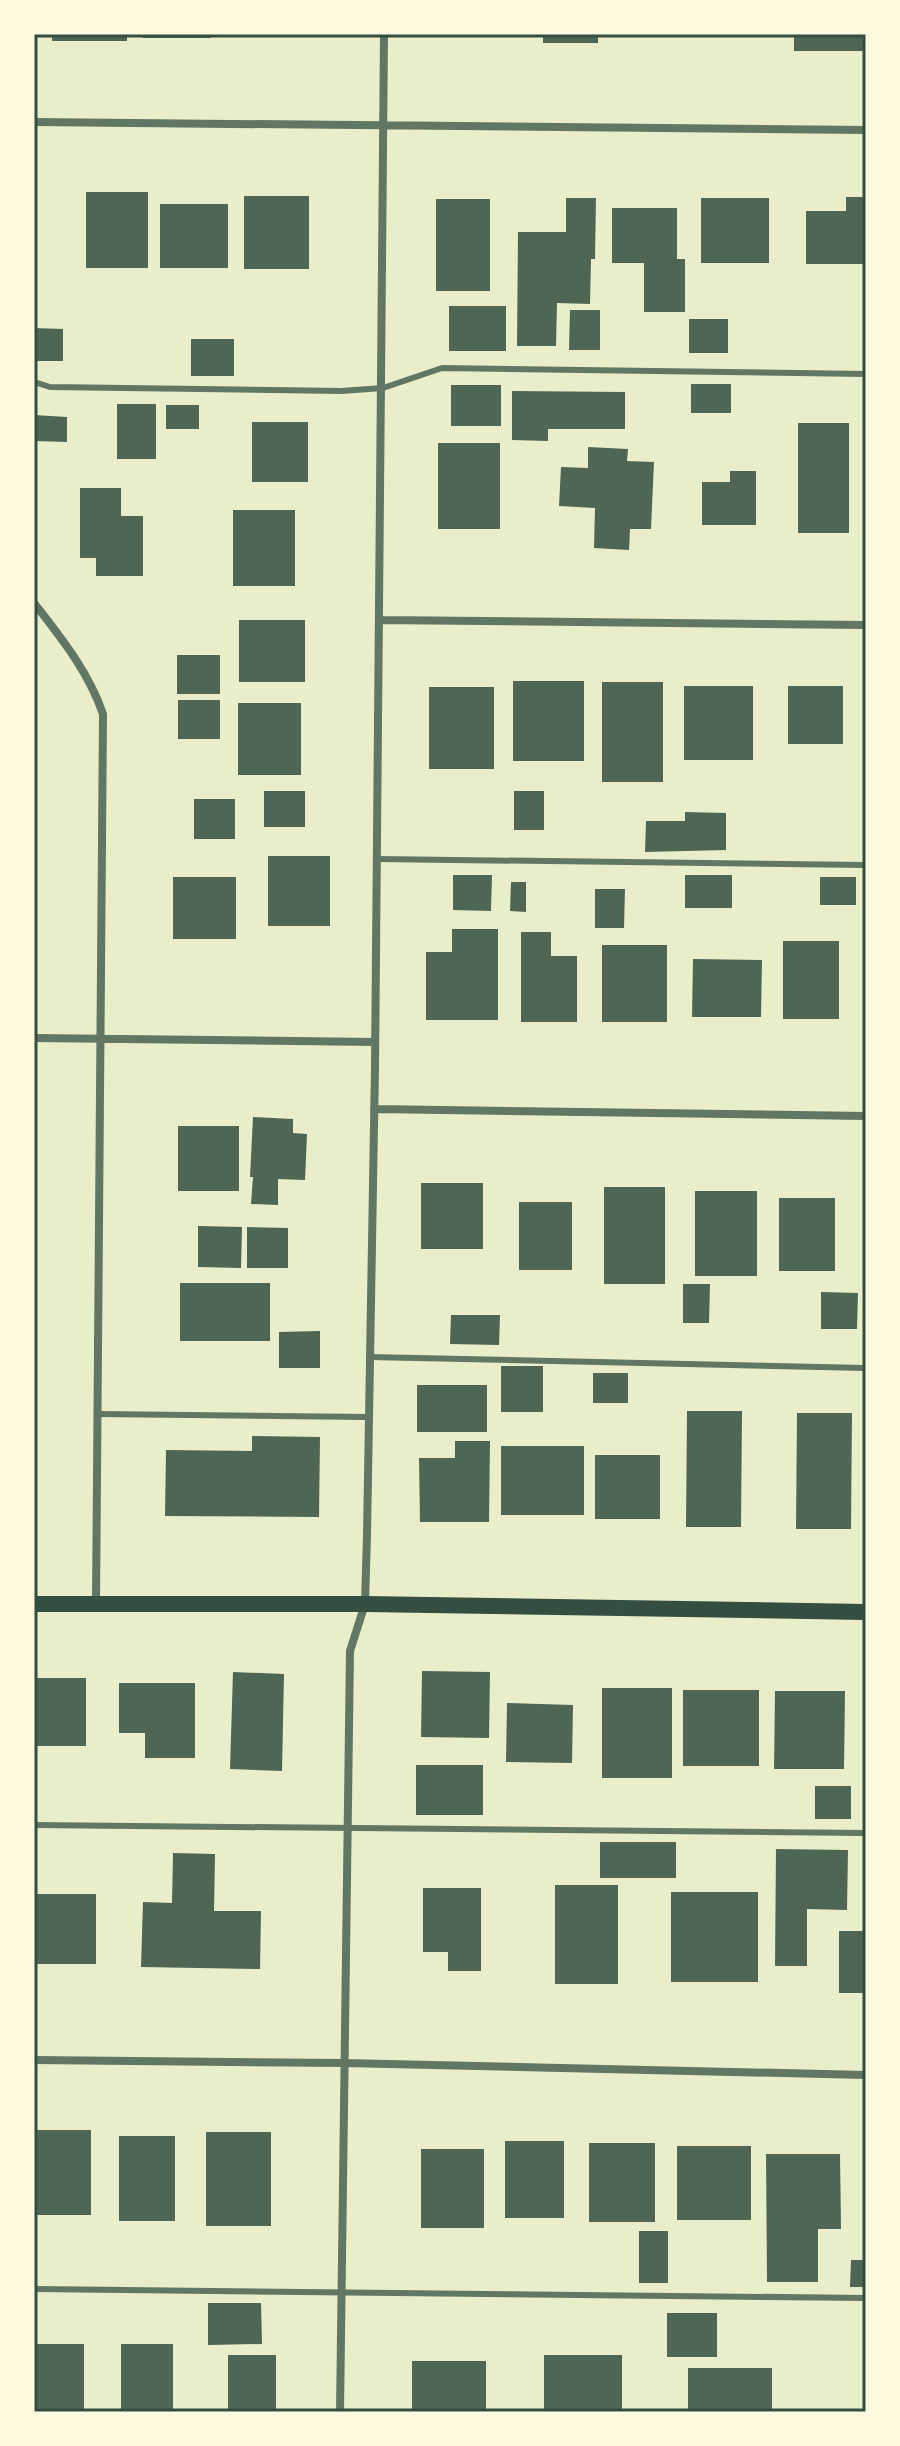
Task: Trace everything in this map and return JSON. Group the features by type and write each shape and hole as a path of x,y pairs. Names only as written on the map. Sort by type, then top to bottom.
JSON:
{"main road":[{"path":"34,1604 365,1604 866,1612"}],"street":[{"path":"340,2412 350,1651 365,1604 383,388 384,34"},
{"path":"34,122 866,130"},
{"path":"34,603 78,660 94,688 103,714 96,1604"},
{"path":"379,620 866,625"},
{"path":"34,1038 375,1042"},
{"path":"374,1109 866,1116"},
{"path":"34,2060 344,2063 866,2075"}],"lane":[{"path":"34,382 50,387 336,391 383,388 442,368 866,374"},
{"path":"377,859 866,865"},
{"path":"369,1357 866,1368"},
{"path":"98,1414 368,1417"},
{"path":"34,1825 866,1833"},
{"path":"34,2289 866,2298"}],"building":[{"path":"52,34 127,34 127,41 52,41"},
{"path":"143,34 211,34 211,38 143,38"},
{"path":"543,34 598,34 598,43 543,43"},
{"path":"794,34 864,34 864,51 794,51"},
{"path":"86,192 148,192 148,268 86,268"},
{"path":"244,196 309,196 309,269 244,269"},
{"path":"846,197 866,197 866,264 806,264 806,211 846,211"},
{"path":"566,198 596,198 595,259 591,259 590,304 557,303 556,346 517,346 518,232 566,232"},
{"path":"701,198 769,198 769,263 701,263"},
{"path":"436,199 490,199 490,291 436,291"},
{"path":"160,204 228,204 228,268 160,268"},
{"path":"612,208 677,208 677,259 685,259 685,312 644,312 644,263 612,263"},
{"path":"449,306 506,306 506,351 449,351"},
{"path":"570,310 600,310 600,350 569,350"},
{"path":"689,319 728,319 728,353 689,353"},
{"path":"34,328 63,329 63,361 34,361"},
{"path":"191,339 234,339 234,376 191,376"},
{"path":"691,384 731,384 731,413 691,413"},
{"path":"451,385 501,385 501,426 451,426"},
{"path":"512,391 625,392 625,429 548,429 548,441 512,440"},
{"path":"117,404 156,404 156,459 117,459"},
{"path":"166,405 199,405 199,429 166,429"},
{"path":"34,415 67,417 67,442 34,441"},
{"path":"252,422 308,422 308,482 252,482"},
{"path":"798,423 849,423 849,533 798,533"},
{"path":"438,443 500,443 500,529 438,529"},
{"path":"588,447 628,449 627,461 654,462 651,529 630,529 629,550 594,548 595,508 559,506 561,467 588,468"},
{"path":"730,471 756,471 756,525 702,525 702,482 730,482"},
{"path":"80,488 121,488 121,516 143,516 143,576 96,576 96,558 80,558"},
{"path":"233,510 295,510 295,586 233,586"},
{"path":"239,620 305,620 305,682 239,682"},
{"path":"177,655 220,655 220,694 177,694"},
{"path":"513,681 584,681 584,761 513,761"},
{"path":"602,682 663,682 663,782 602,782"},
{"path":"684,686 753,686 753,760 684,760"},
{"path":"788,686 843,686 843,744 788,744"},
{"path":"429,687 494,687 494,769 429,769"},
{"path":"178,700 220,700 220,739 178,739"},
{"path":"238,703 301,703 301,775 238,775"},
{"path":"264,791 305,791 305,827 264,827"},
{"path":"514,791 544,791 544,830 514,830"},
{"path":"194,799 235,799 235,839 194,839"},
{"path":"685,812 726,813 726,850 645,852 646,821 685,821"},
{"path":"268,856 330,856 330,926 268,926"},
{"path":"453,875 492,875 491,911 453,910"},
{"path":"685,875 732,875 732,908 685,908"},
{"path":"173,877 236,877 236,939 173,939"},
{"path":"820,877 856,877 856,905 820,905"},
{"path":"511,882 526,882 526,912 510,911"},
{"path":"595,889 625,889 624,928 595,928"},
{"path":"452,929 498,929 498,1020 426,1020 426,952 452,952"},
{"path":"521,932 551,932 551,956 577,956 577,1022 521,1022"},
{"path":"783,941 839,941 839,1019 783,1019"},
{"path":"602,945 667,945 667,1022 602,1022"},
{"path":"693,959 762,960 761,1017 692,1017"},
{"path":"253,1117 293,1119 293,1133 307,1134 305,1180 278,1179 278,1205 251,1204"},
{"path":"178,1126 239,1126 239,1191 178,1191"},
{"path":"421,1183 483,1183 483,1249 421,1249"},
{"path":"604,1187 665,1187 665,1284 604,1284"},
{"path":"695,1191 757,1191 757,1276 695,1276"},
{"path":"779,1198 835,1198 835,1271 779,1271"},
{"path":"519,1202 572,1202 572,1270 519,1270"},
{"path":"198,1226 242,1227 241,1268 198,1267"},
{"path":"247,1227 288,1228 288,1268 247,1268"},
{"path":"180,1283 270,1283 270,1341 180,1341"},
{"path":"683,1284 710,1284 709,1323 683,1323"},
{"path":"821,1292 858,1293 857,1329 821,1329"},
{"path":"451,1315 500,1315 499,1345 450,1344"},
{"path":"320,1331 320,1368 279,1368 279,1332"},
{"path":"501,1366 543,1366 543,1412 501,1412"},
{"path":"593,1373 628,1373 628,1403 593,1403"},
{"path":"417,1385 487,1385 487,1432 417,1432"},
{"path":"687,1411 742,1411 741,1527 686,1527"},
{"path":"797,1413 852,1413 851,1529 796,1529"},
{"path":"252,1436 320,1437 319,1517 165,1516 166,1450 252,1451"},
{"path":"455,1441 490,1441 489,1522 420,1522 419,1458 455,1458"},
{"path":"501,1446 584,1446 584,1515 501,1515"},
{"path":"595,1455 660,1455 660,1519 595,1519"},
{"path":"422,1671 490,1672 489,1738 421,1737"},
{"path":"233,1672 284,1674 282,1771 230,1769"},
{"path":"34,1678 86,1678 86,1746 34,1746"},
{"path":"119,1683 195,1683 195,1758 145,1758 145,1733 119,1733"},
{"path":"602,1688 672,1688 672,1778 602,1778"},
{"path":"683,1690 759,1690 759,1766 683,1766"},
{"path":"775,1691 845,1691 844,1769 774,1769"},
{"path":"507,1703 573,1705 572,1763 506,1762"},
{"path":"416,1765 483,1765 483,1815 416,1815"},
{"path":"815,1786 851,1786 851,1819 815,1819"},
{"path":"600,1842 676,1842 676,1878 600,1878"},
{"path":"776,1849 848,1850 847,1910 807,1909 807,1966 775,1966"},
{"path":"173,1853 215,1854 214,1911 261,1911 260,1969 141,1967 143,1902 172,1903"},
{"path":"555,1885 618,1885 618,1984 555,1984"},
{"path":"423,1888 481,1888 481,1971 448,1971 448,1952 423,1952"},
{"path":"671,1892 758,1892 758,1982 671,1982"},
{"path":"34,1894 96,1894 96,1964 34,1964"},
{"path":"839,1931 866,1931 866,1993 839,1993"},
{"path":"34,2130 91,2130 91,2215 34,2215"},
{"path":"206,2132 271,2132 271,2226 206,2226"},
{"path":"119,2136 175,2136 175,2221 119,2221"},
{"path":"505,2141 564,2141 564,2218 505,2218"},
{"path":"589,2143 655,2143 655,2222 589,2222"},
{"path":"677,2146 751,2146 751,2220 677,2220"},
{"path":"421,2149 484,2149 484,2228 421,2228"},
{"path":"766,2154 840,2154 841,2229 818,2229 818,2282 767,2282"},
{"path":"639,2231 668,2231 668,2283 639,2283"},
{"path":"851,2260 866,2260 866,2287 850,2287"},
{"path":"208,2303 261,2303 262,2344 208,2345"},
{"path":"667,2313 717,2313 717,2357 667,2357"},
{"path":"34,2344 84,2344 84,2412 34,2412"},
{"path":"121,2344 173,2344 173,2412 121,2412"},
{"path":"228,2355 276,2355 276,2412 228,2412"},
{"path":"544,2355 622,2355 622,2412 544,2412"},
{"path":"412,2361 486,2361 486,2412 412,2412"},
{"path":"688,2368 772,2368 772,2412 688,2412"}]}
